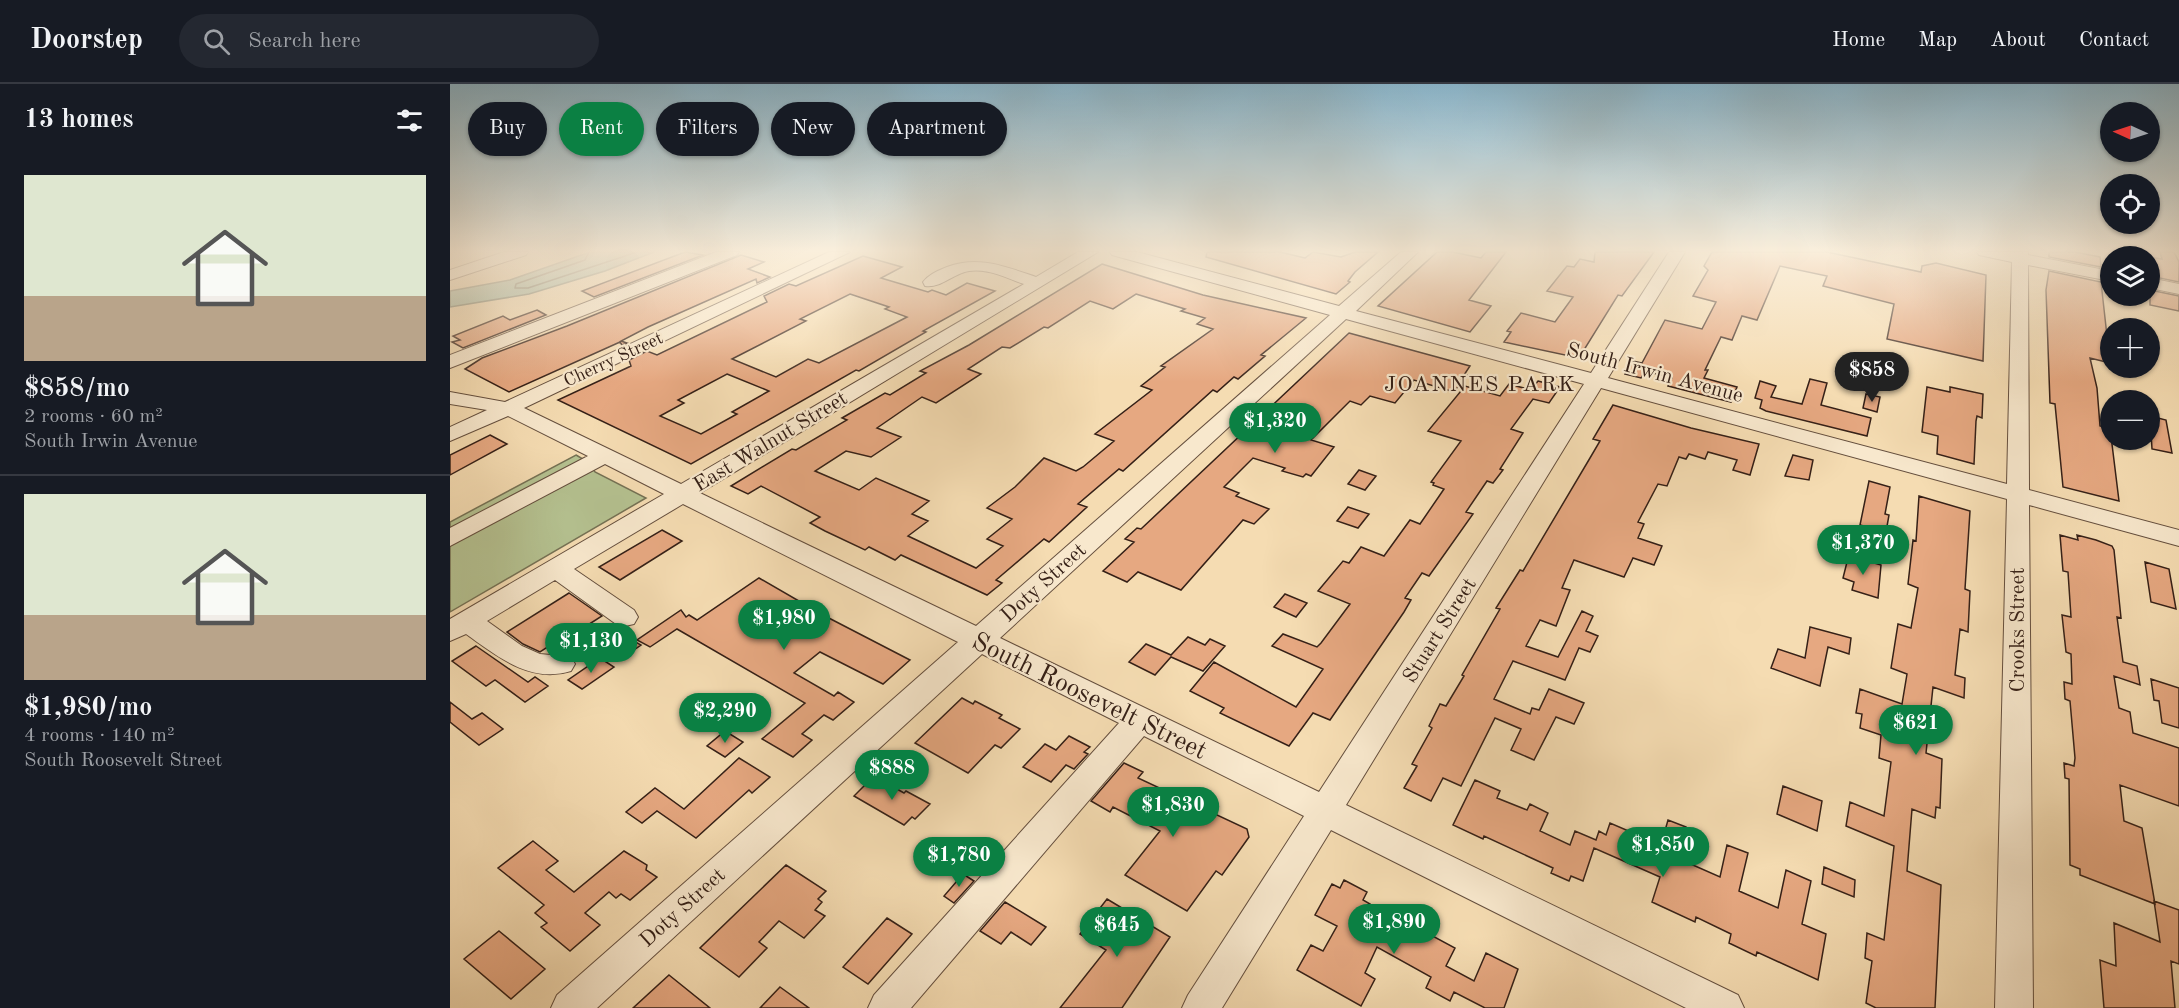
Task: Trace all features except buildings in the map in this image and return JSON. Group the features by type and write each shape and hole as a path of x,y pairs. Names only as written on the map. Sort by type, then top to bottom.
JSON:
{"street":[{"path":"450,362 621,295"},
{"name":"Cherry Street","path":"450,435 750,295"},
{"name":"East Walnut Street","path":"458,626 1018,295"},
{"name":"South Irwin Avenue","path":"1277,295 2179,538"},
{"name":"Doty Street","path":"570,1008 1363,295"},
{"name":"Stuart Street","path":"1201,1008 1650,295"},
{"name":"Crooks Street","path":"2014,1008 2020,295"},
{"name":"South Roosevelt Street","path":"450,398 508,408 1725,1008"},
{"path":"450,538 604,456"},
{"path":"555,568 625,617"},
{"path":"458,626 538,664 561,664"},
{"path":"887,1008 1140,720"}],"shaded area":[{"path":"576,455 588,462 595,472 646,498 450,612 450,522"}],"water":[{"path":"450,295 522,295 450,307"}],"district":[{"name":"JOANNES PARK","path":"1480,383"}]}
